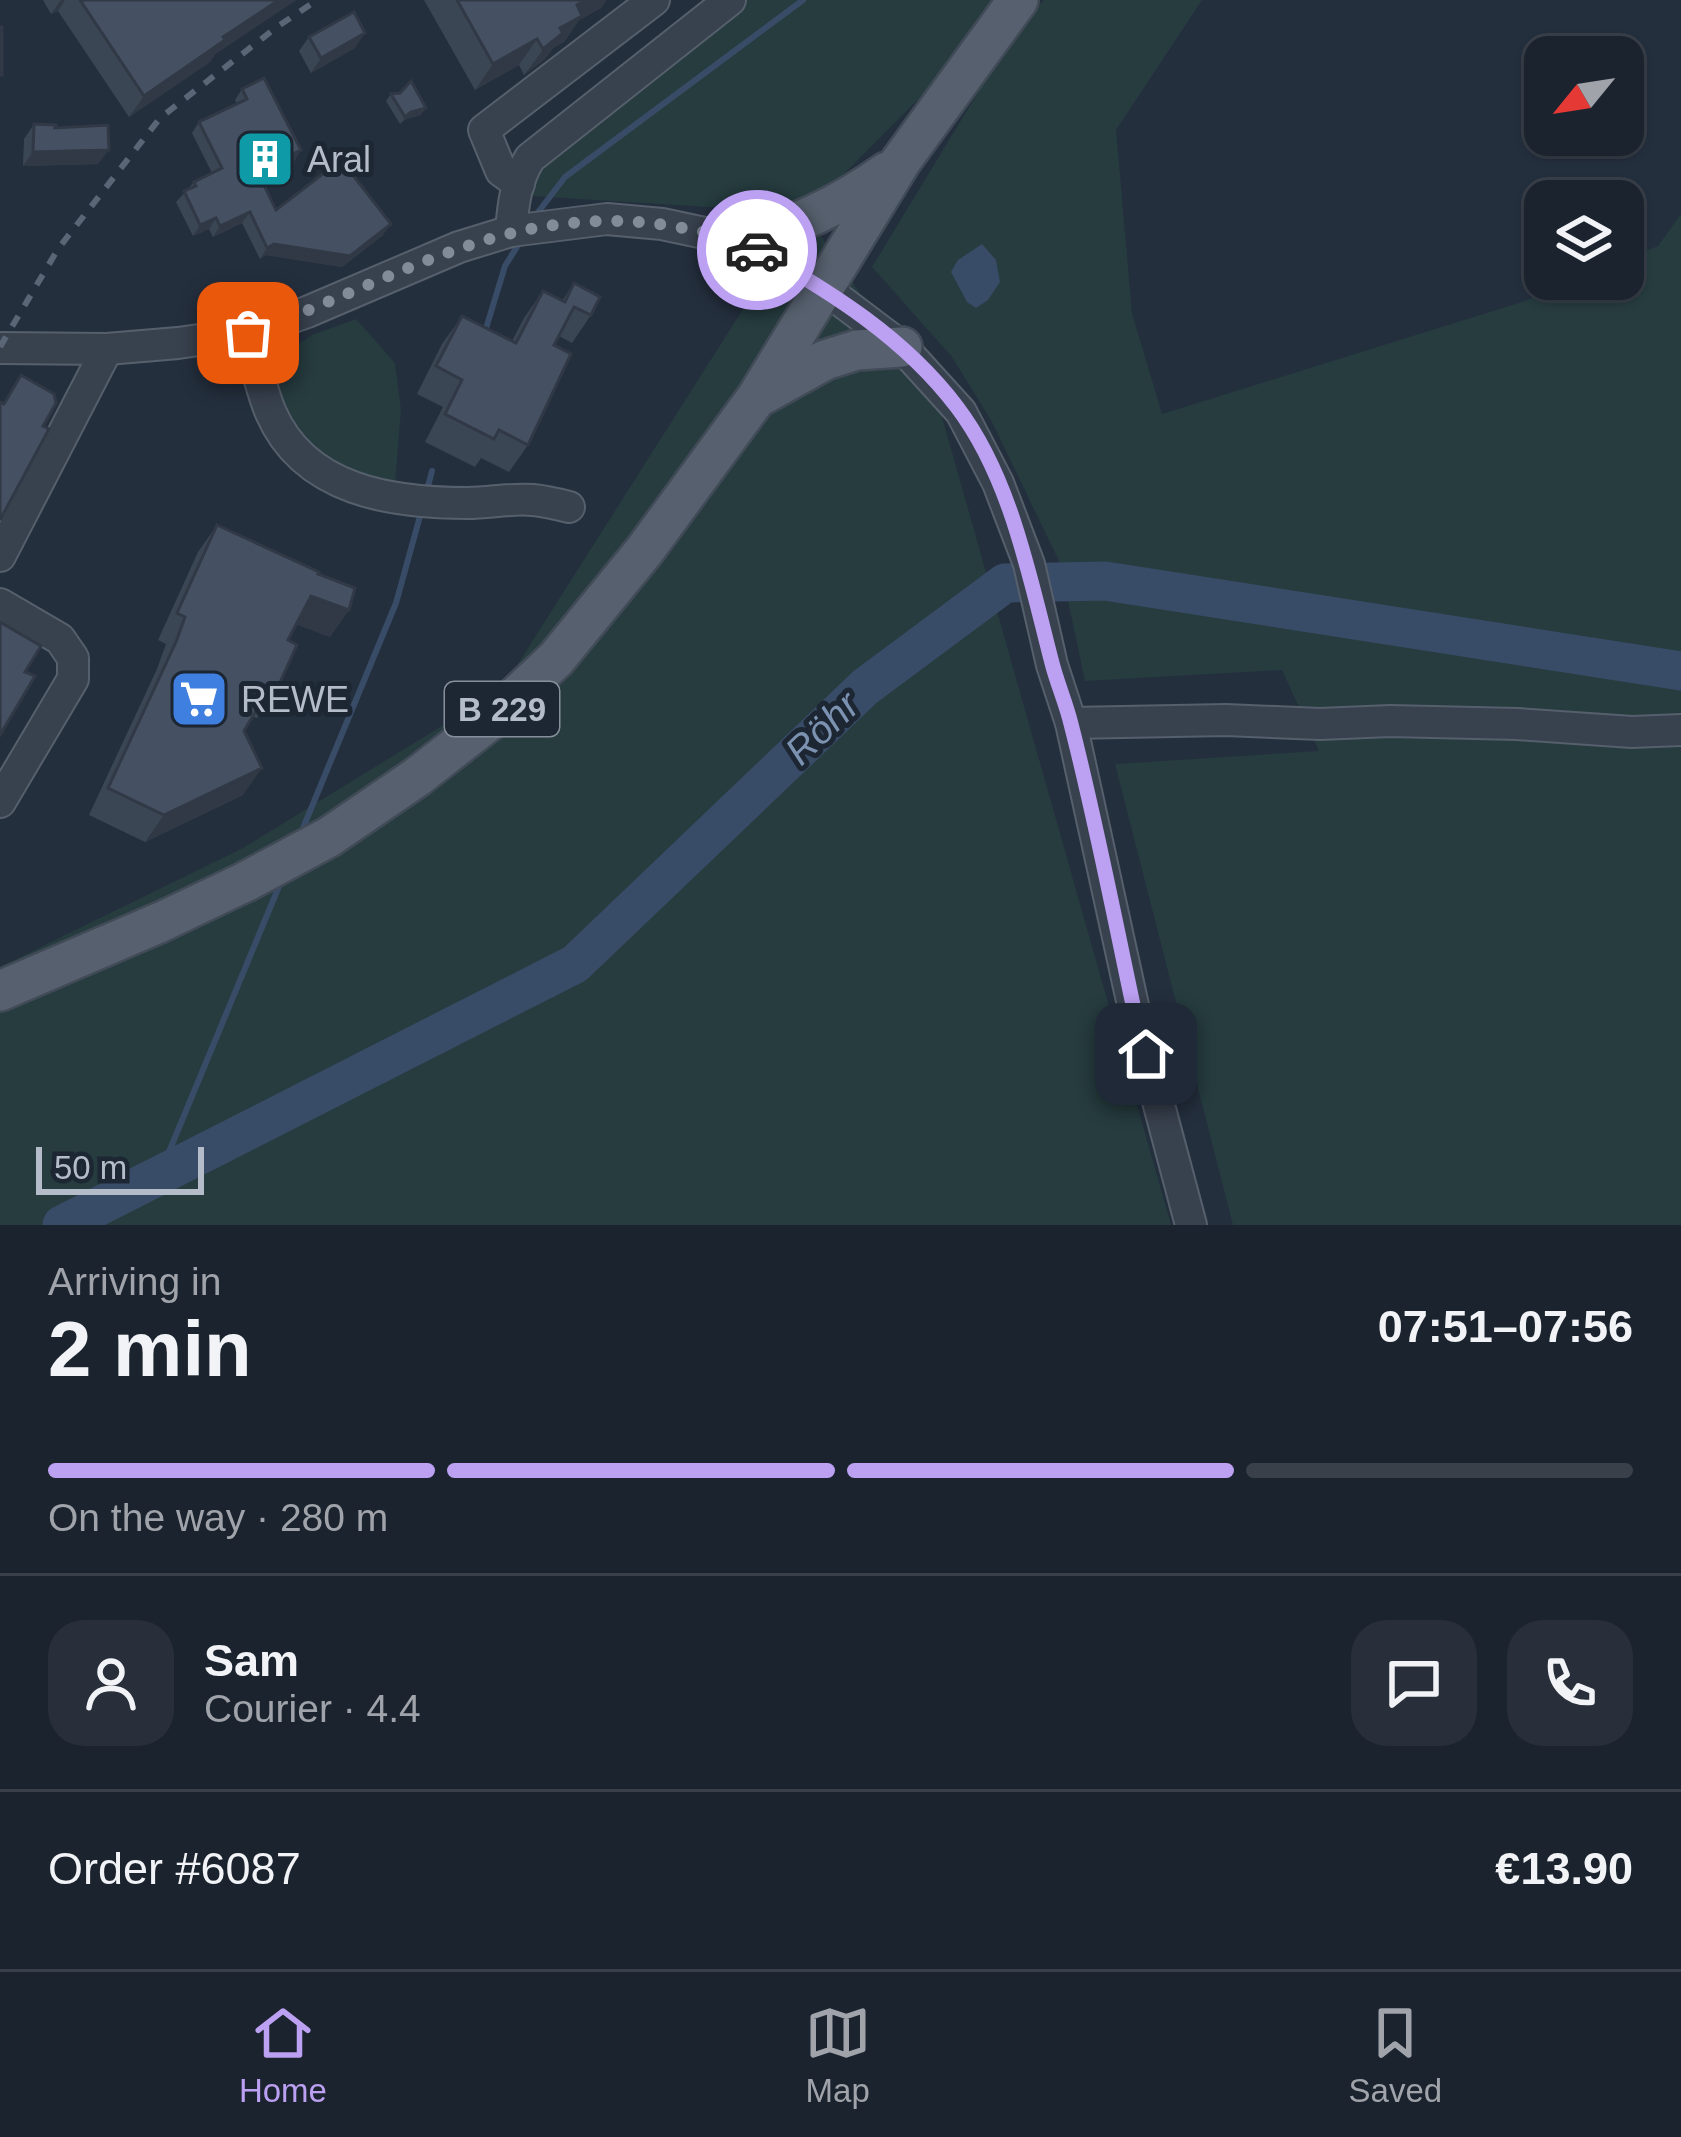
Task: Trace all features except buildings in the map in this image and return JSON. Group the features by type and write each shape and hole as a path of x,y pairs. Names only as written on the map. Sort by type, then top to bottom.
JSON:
{"main road":[{"name":"B 229","path":"0,991 161,922 329,837 494,717 556,659 645,550 757,397 901,161 1018,0"},
{"path":"742,241 833,208 901,161"},
{"path":"757,397 825,360 856,350 902,347"}],"street":[{"path":"518,184 501,171 484,130 654,0"},
{"path":"511,232 518,184 524,167 538,151 710,6"},
{"path":"0,348 107,349 248,333 459,247 511,232 607,219 662,224 742,241 824,288 902,347 961,412 998,483 1028,564 1071,723 1136,1019 1191,1225"},
{"path":"248,333 270,411 284,437 326,476 353,488 422,502 530,499 569,507"},
{"path":"0,556 107,349"},
{"path":"0,604 60,639 73,658 73,679 0,802"},
{"path":"1071,723 1390,721 1681,730"}],"green space":[{"path":"740,0 1017,0 805,213 940,410 1171,1225 0,1225 0,967 243,848 502,689 804,213 499,194"},
{"path":"1044,0 1202,0 1116,130 1132,313 1162,414 1527,300 1644,300 1644,252 1658,246 1681,214 1681,1225 1233,1225 1115,764 1319,751 1282,670 1085,681 1060,563 992,422 952,357 872,267 1014,33"},
{"path":"356,319 395,363 401,410 395,484 353,474 322,457 295,431 276,392 291,349 312,335"}],"water":[{"path":"982,244 996,260 1000,282 976,308 967,302 951,272 958,260"}],"waterway":[{"path":"536,215 565,177 803,0"},
{"path":"484,335 505,266 520,242"},
{"path":"427,490 432,471"},
{"path":"301,833 396,603 422,509"},
{"name":"Röhr","path":"62,1225 575,964 865,687 1005,583 1105,581 1681,671"},
{"path":"159,1176 282,879"}],"railway":[{"path":"0,347 58,249 160,118 317,0"}],"way so far":[{"path":"248,333 459,247 565,223 607,219 662,224 742,241 757,250"}],"place":[{"name":"Aral","path":"265,159"},
{"name":"REWE","path":"199,699"}],"route":[{"path":"757,250 824,288 902,347 947,394 982,449 1028,564 1071,723 1146,1054"}]}
